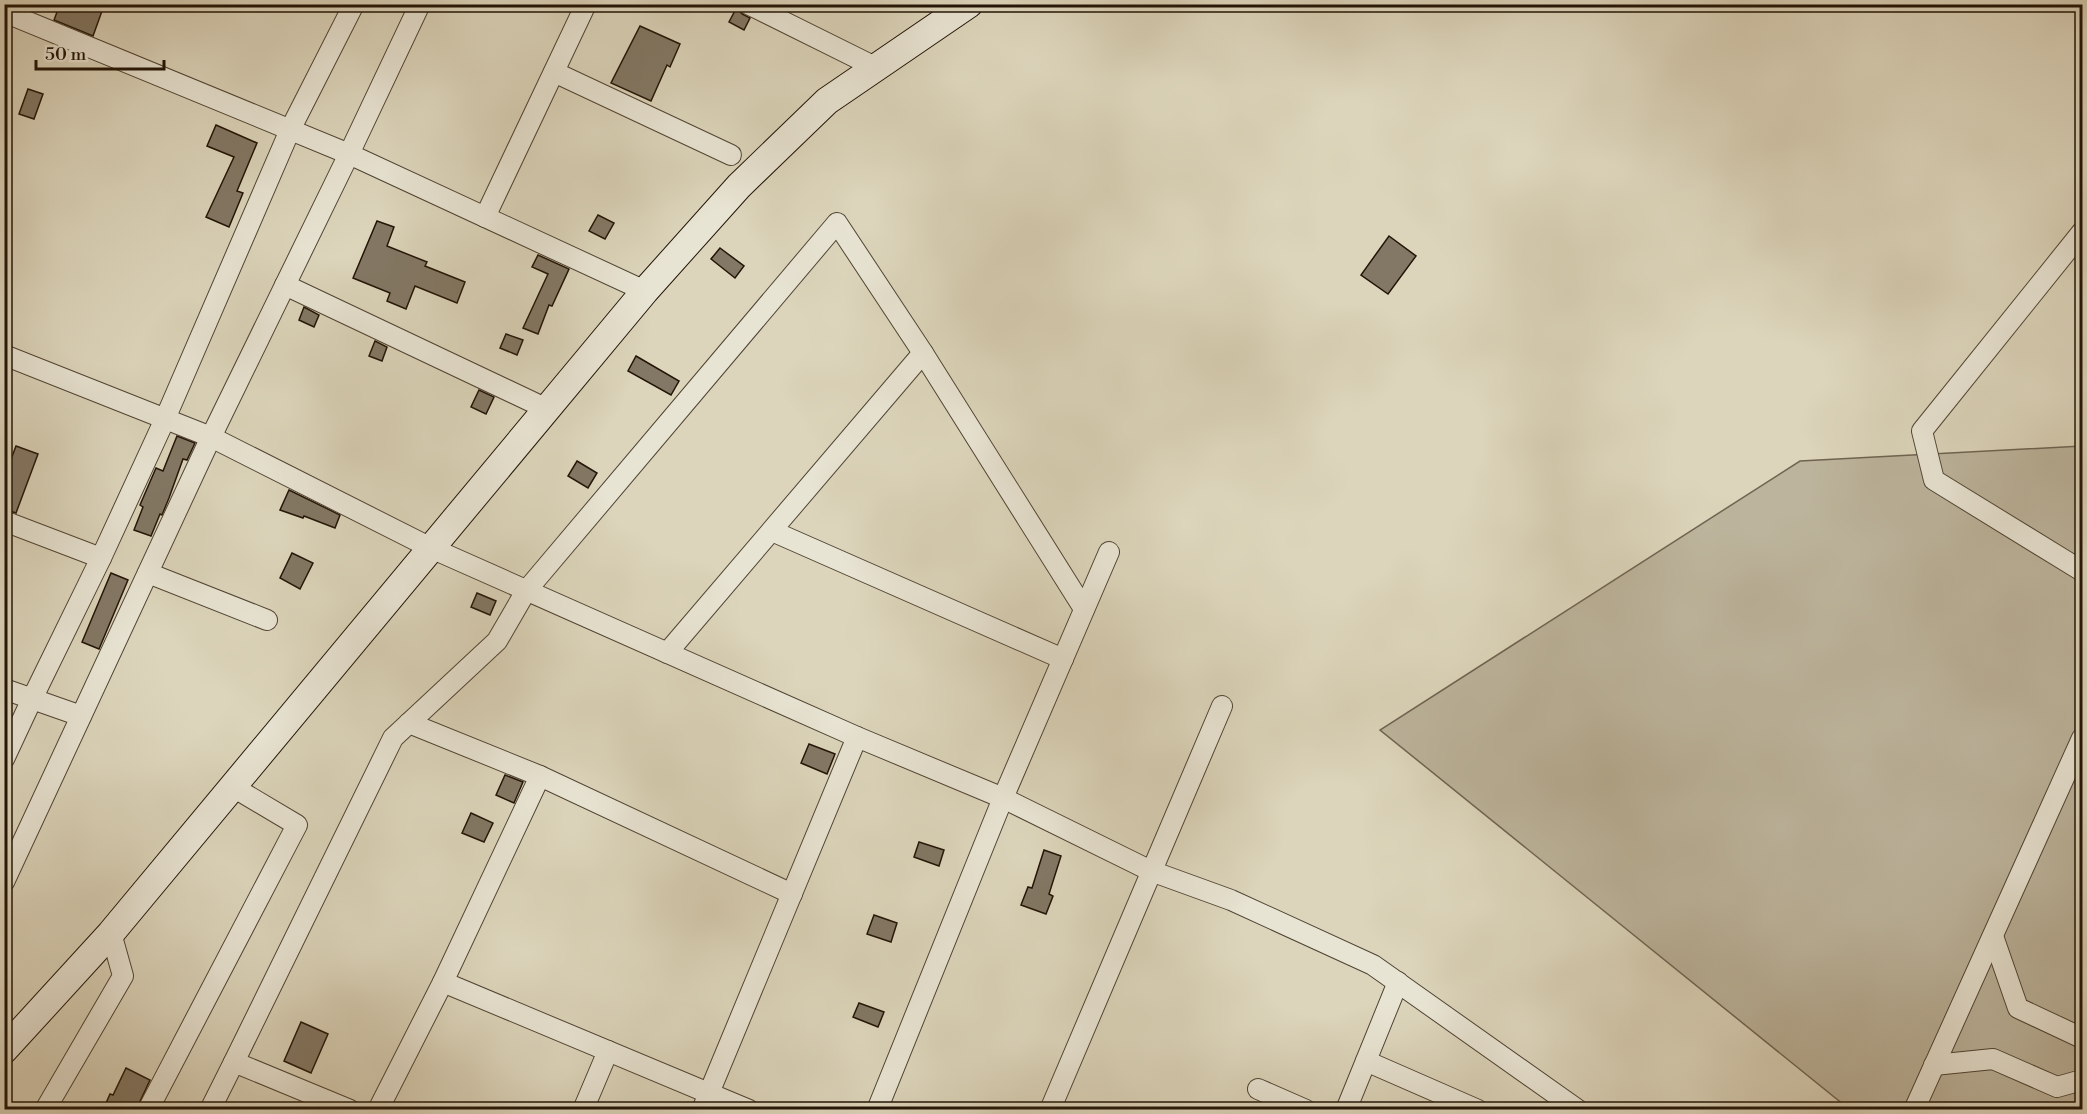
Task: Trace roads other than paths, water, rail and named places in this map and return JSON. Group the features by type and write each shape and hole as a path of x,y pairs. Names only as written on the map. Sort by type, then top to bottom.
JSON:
{"street":[{"path":"4,759 165,419 290,130 354,4"},
{"path":"4,882 211,437 420,4"},
{"path":"485,217 586,4"},
{"path":"748,4 877,68"},
{"path":"4,1050 111,933 645,291 739,186 827,101 969,4"},
{"path":"4,12 349,154 645,291"},
{"path":"554,72 731,155"},
{"path":"210,1110 393,738 497,641 526,591 837,223 923,352 1084,609"},
{"path":"2082,232 1922,431 1934,480 2082,571"},
{"path":"285,285 547,409"},
{"path":"667,653 923,352"},
{"path":"4,355 211,437 430,548 857,737 1003,798 1151,871 1230,900 1373,965 1578,1110"},
{"path":"4,521 101,558"},
{"path":"772,531 1063,658"},
{"path":"877,1110 1003,798 1109,552"},
{"path":"148,573 267,620"},
{"path":"4,689 81,716"},
{"path":"1050,1110 1222,706"},
{"path":"409,723 540,776 792,894"},
{"path":"705,1101 857,737"},
{"path":"1914,1110 2082,738"},
{"path":"378,1110 443,982 540,776"},
{"path":"148,1110 297,825 233,786"},
{"path":"45,1110 123,976 111,933"},
{"path":"1993,936 2018,1008 2082,1038"},
{"path":"443,982 608,1051 705,1101 749,1110"},
{"path":"1346,1110 1398,982"},
{"path":"583,1110 608,1051"},
{"path":"1934,1065 1993,1059 2057,1087 2082,1080"},
{"path":"234,1062 350,1110"},
{"path":"1366,1062 1478,1110"},
{"path":"1258,1089 1306,1110"}]}
